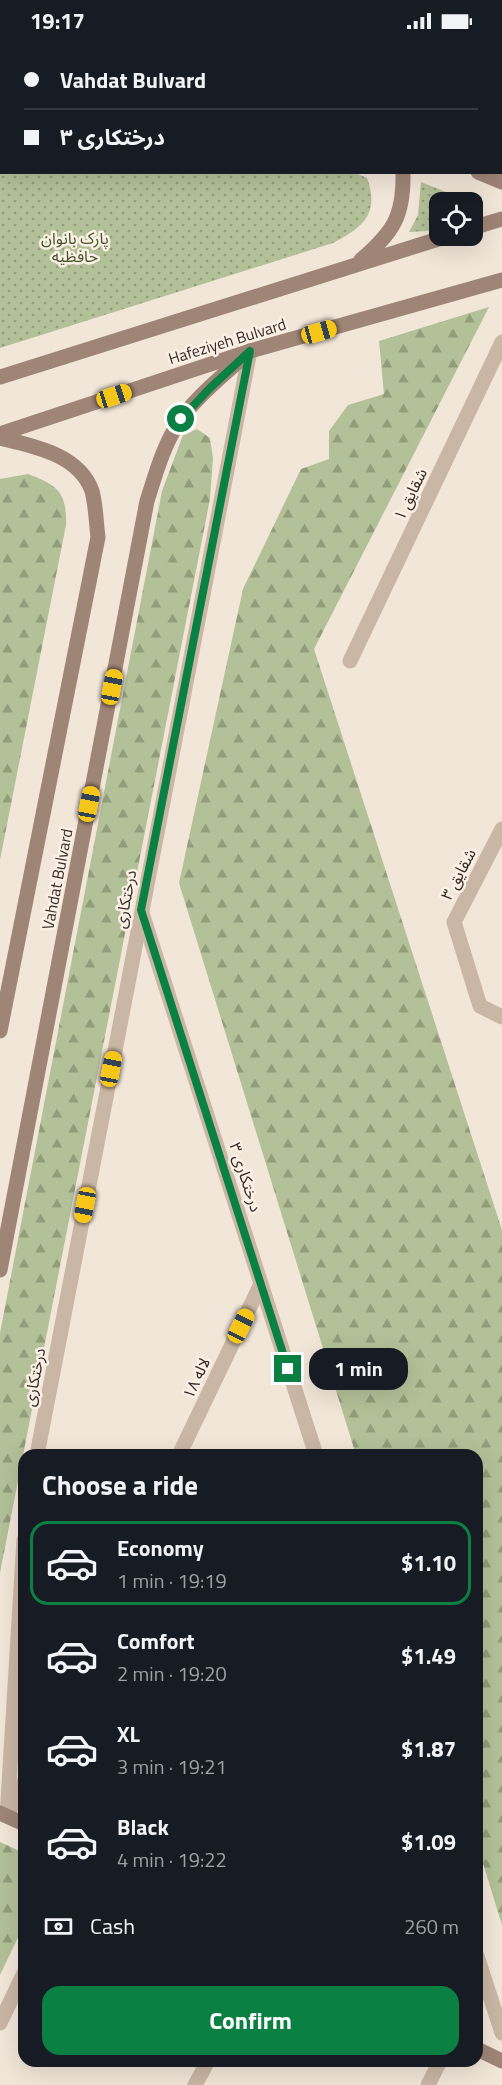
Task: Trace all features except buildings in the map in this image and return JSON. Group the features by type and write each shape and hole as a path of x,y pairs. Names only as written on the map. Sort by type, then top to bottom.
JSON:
{"street":[{"path":"355,264 381,243 394,224 402,200 404,174"},
{"path":"482,174 502,182"},
{"path":"483,225 502,219"},
{"name":"Hafeziyeh Bulvard","path":"0,377 429,242"},
{"name":"Hafeziyeh Bulvard","path":"0,436 250,351 502,280"},
{"name":"شقایق ۱","path":"350,661 502,342"},
{"name":"درختکاری","path":"38,1449 250,351"},
{"name":"Vahdat Bulvard","path":"0,1270 147,501 160,462 181,419 250,351"},
{"name":"Vahdat Bulvard","path":"0,436 63,458 76,466 85,477 91,490 98,537 0,1031"},
{"name":"شقایق ۳","path":"502,829 454,922 480,1006 502,1017"},
{"name":"درختکاری ۳","path":"141,910 314,1449"},
{"name":"لاله ۱۸","path":"182,1449 261,1284"},
{"path":"4,1814 18,1622"},
{"path":"4,1814 18,1792"},
{"path":"4,1814 18,1821"},
{"path":"483,1975 502,2034"},
{"path":"0,2023 18,1986"},
{"path":"483,2052 502,2061"},
{"path":"195,2085 205,2067"},
{"path":"428,2085 437,2067"}],"green space":[{"name":"پارک بانوان حافظیه","path":"0,174 358,174 367,178 371,190 371,201 366,218 353,231 333,243 0,348"},
{"path":"421,182 446,192 429,192 429,230 409,232 418,215"},
{"path":"489,307 314,649 502,1230 502,1925 483,1863 483,1449 354,1449 179,883 243,589 301,469 329,459 329,431 348,405 384,394 379,341"},
{"path":"197,429 210,438 213,458 210,499 24,1449 18,1449 18,1481 0,1573 0,1333 162,491 183,435"},
{"path":"28,474 46,482 58,491 65,505 66,525 0,860 0,479"},
{"path":"0,1842 18,1850 18,1938 0,1975"}],"route":[{"path":"181,419 250,351 141,910 288,1369"}]}
